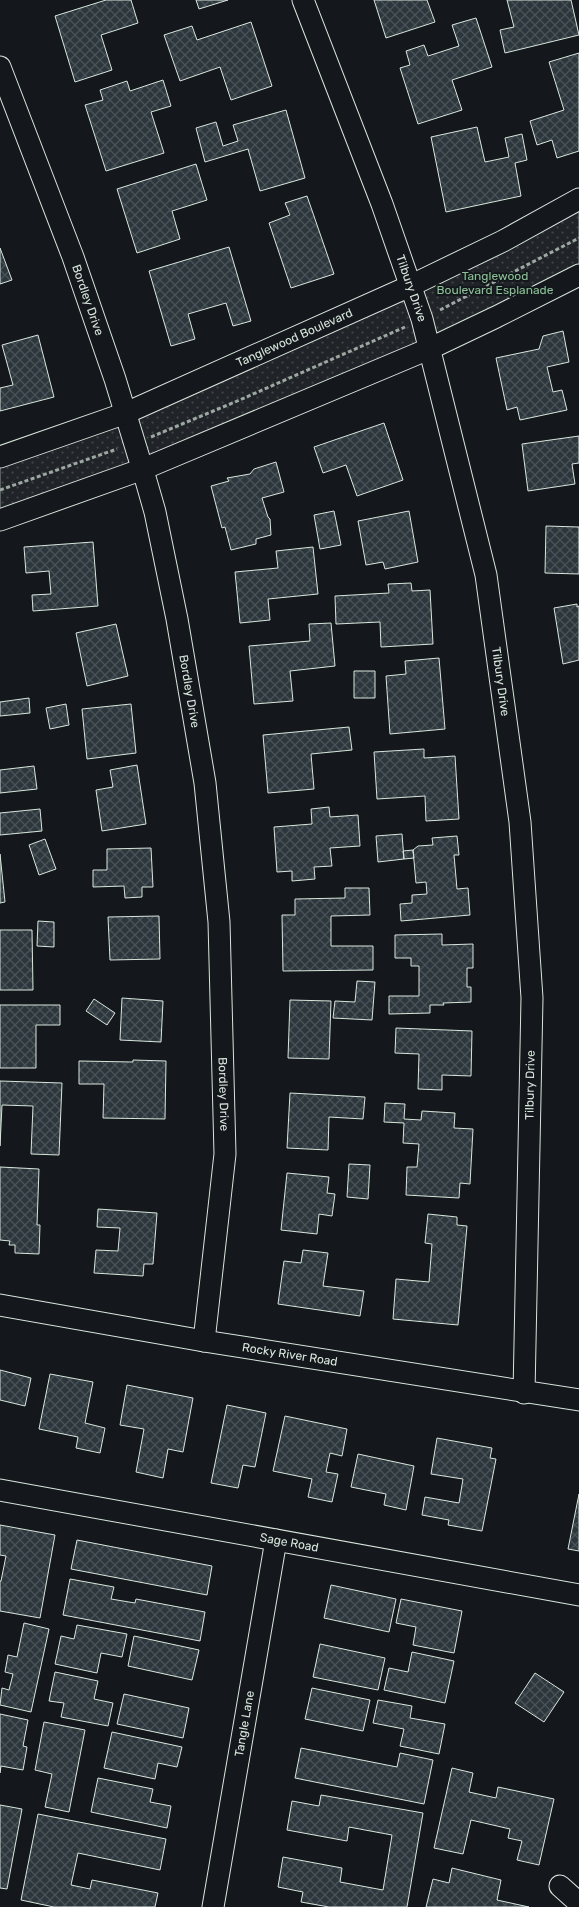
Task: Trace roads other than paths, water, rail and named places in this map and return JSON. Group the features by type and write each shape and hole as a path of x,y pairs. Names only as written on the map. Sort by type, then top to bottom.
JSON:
{"street":[{"name":"Tilbury Drive","path":"303,0 382,204 422,319 486,575 520,822 532,998 524,1393"},
{"name":"Bordley Drive","path":"0,68 73,257 143,469 155,512 205,783 219,922 225,1154 204,1341"},
{"name":"Tanglewood Boulevard","path":"0,457 126,413 410,286 503,241 579,199"},
{"path":"0,520 143,469 430,348 496,318 579,275"},
{"name":"Rocky River Road","path":"0,1305 204,1341 524,1393 579,1400"},
{"name":"Sage Road","path":"0,1490 579,1595"},
{"name":"Tangle Lane","path":"213,1907 276,1540"},
{"path":"560,1886 579,1903"}],"park label":[{"name":"Tanglewood Boulevard Esplanade","path":"495,283"}]}
